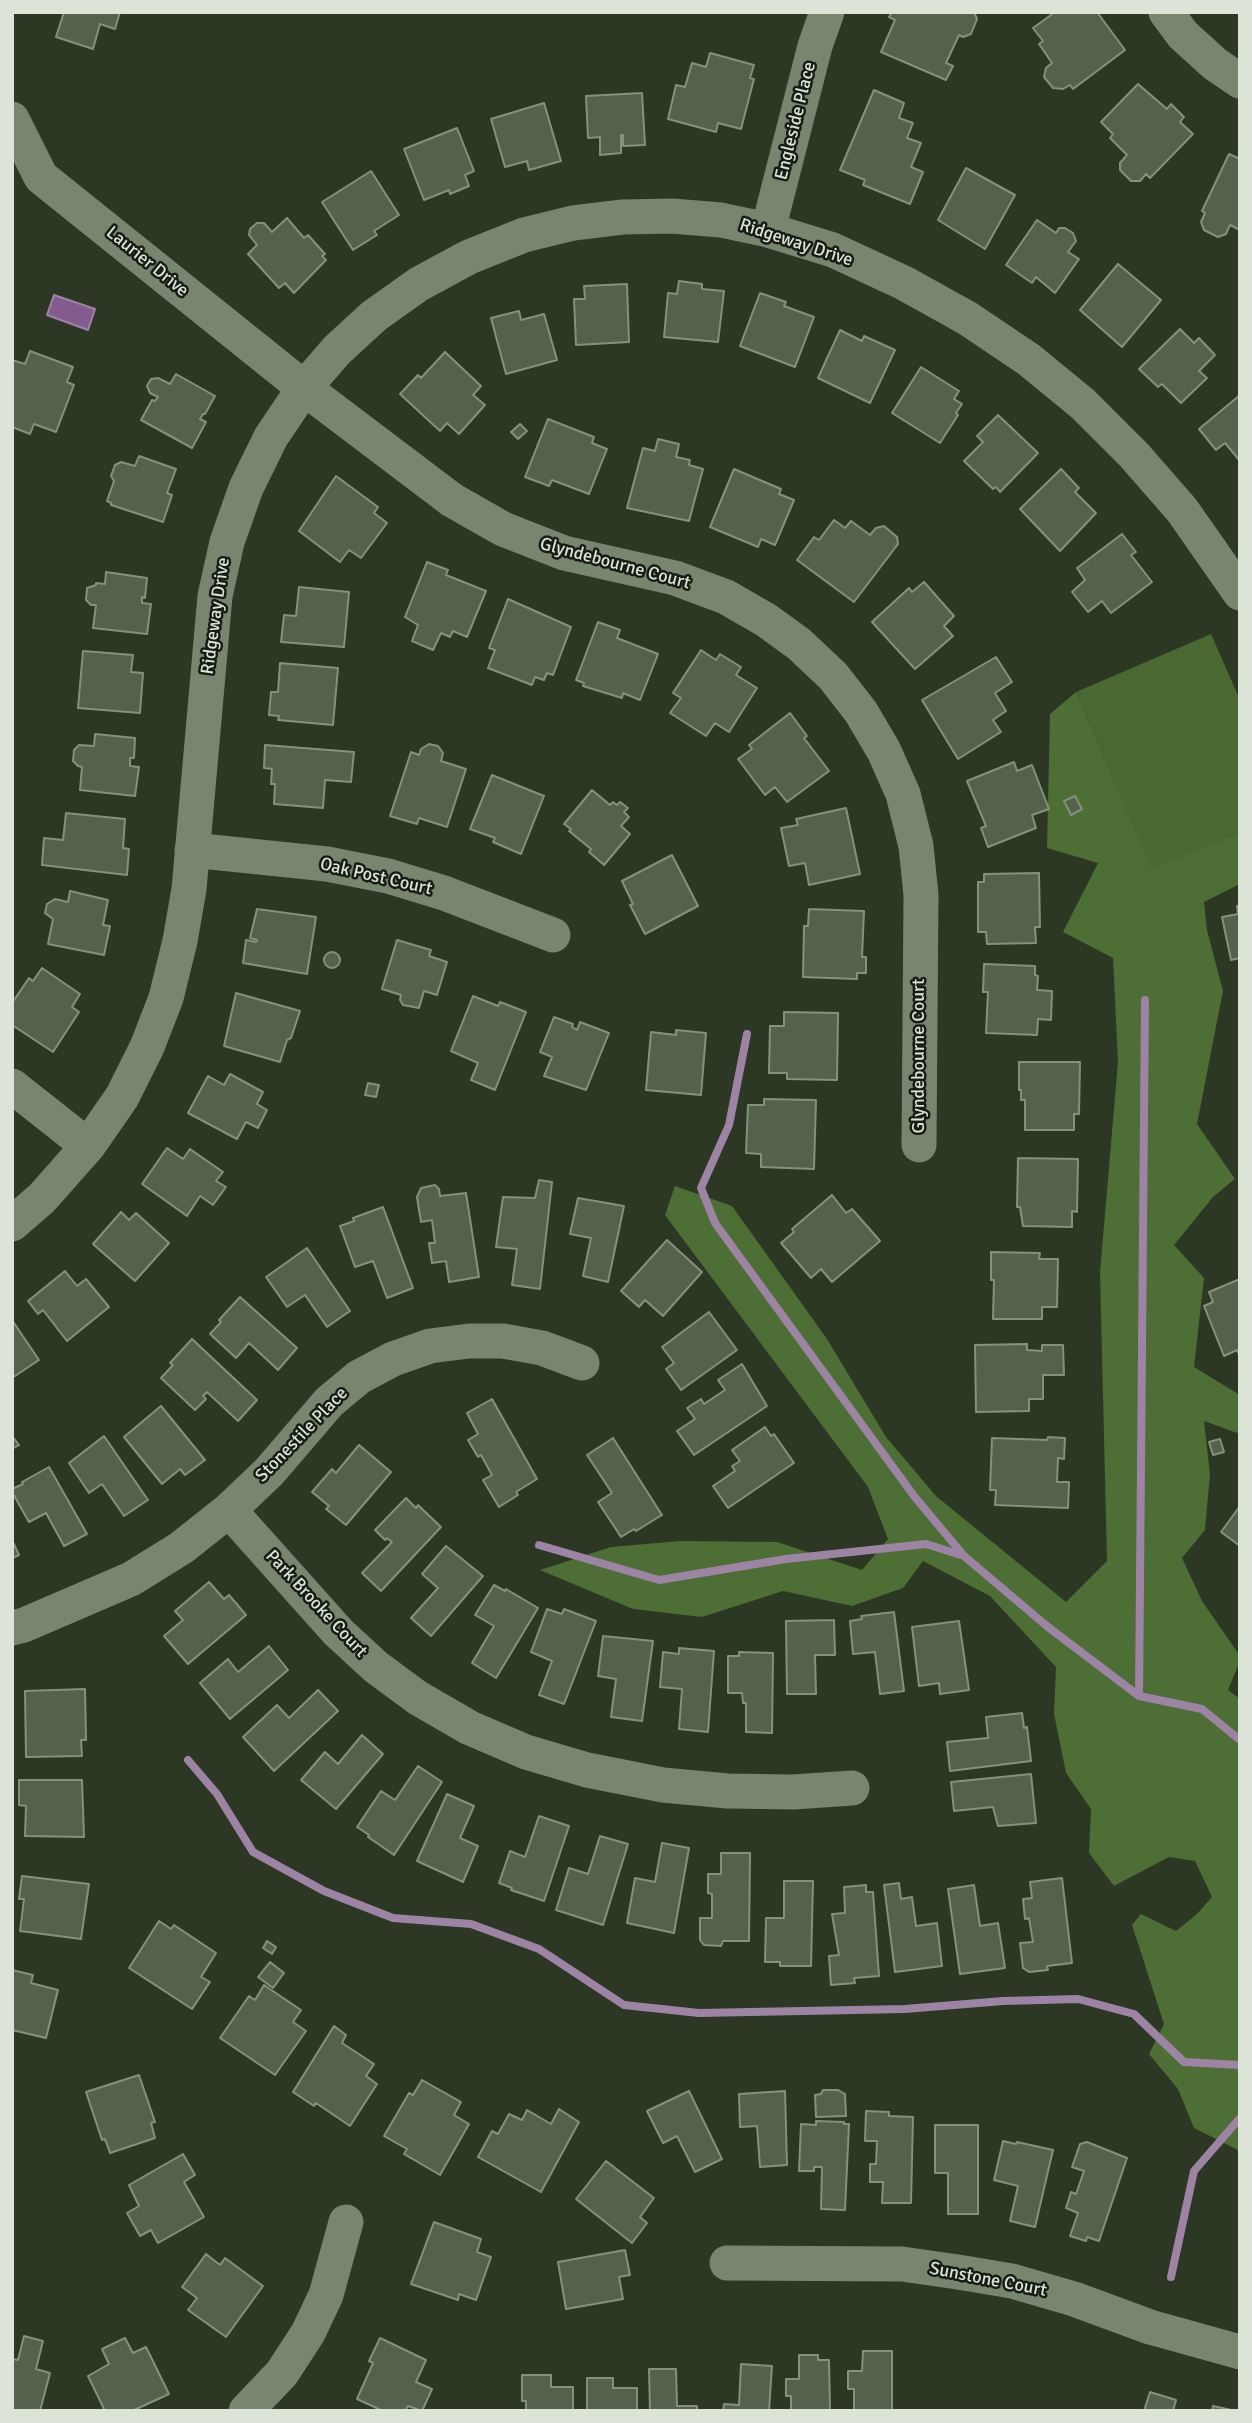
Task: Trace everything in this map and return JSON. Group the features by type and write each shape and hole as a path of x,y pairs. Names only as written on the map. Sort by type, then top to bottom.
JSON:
{"street":[{"name":"Engleside Place","path":"768,230 815,46 827,12"},
{"path":"1166,12 1183,35 1215,64 1240,81"},
{"name":"Laurier Drive","path":"12,119 41,177 304,388"},
{"name":"Ridgeway Drive","path":"12,1224 42,1198 88,1146 122,1097 147,1047 166,998 180,941 192,850 215,596 227,542 246,488 271,437 304,388 337,350 374,316 419,284 469,257 524,236 573,223 635,216 721,220 768,230 833,250 904,283 967,318 1028,359 1083,404 1134,455 1182,510 1240,593"},
{"name":"Glyndebourne Court","path":"304,388 452,500 503,529 564,553 675,578 726,597 799,643 833,676 861,712 884,751 903,794 916,846 921,895 919,1145"},
{"name":"Oak Post Court","path":"192,850 327,864 388,876 444,893 553,935"},
{"path":"12,1086 88,1146"},
{"name":"Stonestile Place","path":"12,1628 131,1579 181,1548 229,1510 269,1472 329,1402 359,1377 393,1359 430,1346 469,1341 503,1341 542,1348 582,1363"},
{"name":"Park Brooke Court","path":"229,1510 338,1632 376,1667 418,1698 470,1728 526,1752 587,1770 663,1785 767,1792 852,1788"},
{"path":"246,2411 282,2373 308,2333 326,2295 346,2222"},
{"name":"Sunstone Court","path":"727,2263 902,2264 1012,2281 1074,2299 1150,2327 1240,2352"}],"green space":[{"path":"1211,634 1240,700 1240,832 1152,870 1076,692"},
{"path":"1076,692 1152,869 1240,832 1240,884 1204,902 1207,930 1223,991 1197,1124 1235,1179 1213,1197 1174,1245 1204,1278 1194,1367 1240,1395 1240,1434 1204,1421 1210,1474 1205,1530 1182,1558 1202,1601 1240,1656 1228,1690 1240,1699 1240,2151 1194,2128 1178,2089 1149,2054 1164,2024 1132,1925 1141,1914 1176,1931 1212,1897 1195,1861 1169,1857 1114,1886 1089,1853 1091,1809 1066,1773 1054,1714 1056,1667 990,1596 923,1561 903,1588 852,1606 783,1591 702,1617 633,1609 540,1570 611,1547 680,1541 777,1542 862,1570 888,1539 868,1487 665,1215 675,1186 732,1206 827,1339 886,1437 936,1496 1066,1602 1107,1561 1100,1272 1118,1062 1113,958 1063,932 1098,863 1047,848 1050,714"}],"shaded area":[{"path":"54,295 95,309 88,330 47,315"}],"building":[{"path":"64,12 120,12 115,29 100,24 93,49 56,37"},
{"path":"892,12 974,12 977,19 971,34 963,37 959,35 946,63 953,66 946,80 881,52 895,20 889,17"},
{"path":"1055,12 1097,12 1125,50 1073,89 1070,85 1063,89 1053,88 1044,77 1046,68 1052,63 1039,44 1043,41 1033,28"},
{"path":"710,53 754,65 750,78 754,79 741,129 718,123 716,132 668,119 676,85 685,87 692,63 706,67"},
{"path":"1138,84 1167,109 1171,104 1184,117 1180,122 1193,134 1150,178 1146,174 1140,181 1131,181 1120,170 1120,163 1127,155 1110,138 1113,134 1101,122"},
{"path":"874,90 904,103 899,118 913,123 907,138 921,143 911,167 923,172 910,204 863,185 865,180 840,170"},
{"path":"642,93 645,145 623,146 621,135 621,153 600,155 600,137 588,138 586,96"},
{"path":"544,103 561,161 529,170 527,161 505,167 491,119"},
{"path":"457,128 474,171 465,175 469,186 450,194 449,190 424,200 404,149"},
{"path":"1229,154 1240,159 1240,230 1230,225 1226,234 1218,237 1204,230 1201,222 1205,213 1202,211"},
{"path":"966,168 1015,195 985,249 938,220"},
{"path":"371,171 399,215 374,231 377,235 353,250 322,202"},
{"path":"287,218 304,238 308,235 325,254 322,256 326,260 294,293 285,283 279,288 248,254 257,245 249,235 250,229 257,223 264,223 272,232"},
{"path":"1037,220 1056,233 1059,228 1065,228 1073,233 1076,241 1068,252 1079,259 1055,293 1036,277 1032,283 1006,265"},
{"path":"1118,264 1161,300 1122,347 1080,310"},
{"path":"679,281 702,284 702,289 724,291 718,342 664,337 668,293 677,294"},
{"path":"627,284 629,342 576,345 574,299 585,299 584,286"},
{"path":"760,293 786,302 784,306 814,317 795,367 740,346"},
{"path":"519,311 521,320 544,314 557,360 506,374 491,318"},
{"path":"1180,329 1194,343 1199,338 1215,355 1199,371 1207,378 1181,403 1162,384 1158,387 1139,369"},
{"path":"840,330 862,341 864,336 895,350 870,403 818,378"},
{"path":"30,351 73,367 67,382 74,385 56,432 34,424 30,434 12,427 12,360 25,364"},
{"path":"445,352 481,386 473,395 485,405 459,434 447,423 440,431 400,394 418,375 421,378"},
{"path":"921,367 959,391 954,399 962,404 956,413 958,415 940,443 892,413"},
{"path":"176,374 215,396 200,419 206,422 192,448 141,420 152,400 155,401 158,397 150,393 147,386 151,379 158,378 170,384"},
{"path":"1240,395 1240,461 1225,443 1216,450 1199,429"},
{"path":"998,415 1038,453 1000,492 996,487 993,489 964,461 983,442 977,436"},
{"path":"548,419 594,437 592,443 607,449 589,494 552,480 549,486 525,477"},
{"path":"520,424 527,431 518,439 511,432"},
{"path":"658,439 679,444 676,457 690,460 689,465 703,469 689,521 627,508 643,448 655,451"},
{"path":"139,456 176,469 167,493 172,495 163,522 111,505 107,501 114,481 111,476 115,465 121,462 135,466"},
{"path":"734,469 781,489 779,494 794,500 775,545 761,539 758,547 710,527"},
{"path":"1061,469 1079,488 1075,492 1096,513 1060,551 1020,509"},
{"path":"336,476 378,507 374,513 387,523 361,558 349,550 340,562 299,531"},
{"path":"834,520 845,528 851,521 870,535 876,528 884,526 897,537 898,544 854,602 797,560 814,537 819,540"},
{"path":"1122,534 1136,552 1131,555 1152,582 1111,613 1102,601 1088,612 1072,592 1085,580 1077,568"},
{"path":"427,562 448,570 446,575 486,591 467,637 453,631 450,637 441,633 433,650 412,641 418,625 405,617"},
{"path":"106,572 147,578 142,603 151,604 147,634 93,628 96,605 91,605 86,600 87,588 96,583 105,584"},
{"path":"924,582 954,616 944,626 953,636 915,669 872,622 909,588 912,592"},
{"path":"299,587 349,592 344,647 281,642 284,615 296,616"},
{"path":"508,599 571,627 553,675 547,673 544,680 535,677 532,685 488,668 495,650 489,648"},
{"path":"598,622 620,630 617,638 658,654 640,700 623,693 622,698 583,686 584,683 576,680"},
{"path":"701,650 716,660 720,654 741,667 736,675 757,688 729,732 715,723 706,736 670,713 681,698 673,693"},
{"path":"83,651 133,655 131,672 143,673 140,713 78,708"},
{"path":"996,657 1012,682 995,693 1006,711 993,720 1001,732 958,759 922,700"},
{"path":"280,663 338,668 333,725 278,720 279,716 269,715 271,692 278,692"},
{"path":"790,713 807,736 804,738 829,771 787,802 775,787 765,795 738,759 752,749 749,745"},
{"path":"95,734 135,738 134,758 130,758 130,766 139,767 135,796 80,790 82,767 73,761 74,750 79,745 94,746"},
{"path":"429,744 438,746 443,753 441,761 466,769 447,827 419,818 417,824 390,816 411,752 419,755 421,749"},
{"path":"265,745 354,752 351,782 325,780 323,808 274,804 275,784 271,784 272,769 264,768"},
{"path":"1014,762 1017,771 1032,765 1049,809 1032,815 1036,828 988,847 981,828 986,826 967,781"},
{"path":"492,775 544,796 521,854 493,842 495,838 470,829"},
{"path":"592,790 610,805 620,802 628,808 624,812 629,817 621,826 630,834 604,865 564,824"},
{"path":"1075,796 1082,809 1071,815 1064,801"},
{"path":"846,808 860,874 809,885 805,863 789,866 781,828 798,825 796,819"},
{"path":"66,813 125,819 123,848 129,849 127,875 42,865 44,838 63,840"},
{"path":"672,855 698,906 645,934 630,905 633,904 622,881"},
{"path":"1039,873 1040,927 1035,927 1036,943 987,944 986,932 978,932 978,882 984,882 984,874"},
{"path":"70,891 108,900 103,925 110,926 104,955 48,944 53,919 45,913 47,904 55,899 68,902"},
{"path":"1237,906 1240,906 1240,958 1231,960 1222,917 1238,914"},
{"path":"257,909 316,917 307,974 243,963 246,940 257,940 250,938"},
{"path":"809,909 864,911 862,957 866,957 866,973 857,973 857,979 803,977 804,926 808,926"},
{"path":"397,940 431,950 429,956 447,962 437,995 424,991 419,1008 403,1005 401,995 382,989"},
{"path":"329,952 335,952 340,960 338,966 329,968 324,963 324,957"},
{"path":"984,964 1035,966 1035,975 1038,976 1037,990 1052,991 1051,1020 1038,1019 1037,1035 986,1033 988,992 983,992"},
{"path":"42,968 80,994 72,1007 79,1012 53,1052 12,1025 12,1003 29,978 33,981"},
{"path":"236,993 300,1011 280,1062 224,1046"},
{"path":"473,996 498,1006 500,1002 526,1012 495,1090 471,1080 478,1063 451,1051"},
{"path":"784,1012 838,1013 837,1080 787,1079 787,1073 769,1073 770,1026 784,1026"},
{"path":"554,1017 573,1024 572,1027 577,1030 580,1022 609,1033 586,1090 544,1076 552,1057 540,1052"},
{"path":"676,1030 706,1033 701,1095 646,1090 651,1032 676,1035"},
{"path":"1019,1062 1080,1062 1079,1114 1074,1114 1074,1130 1025,1130 1025,1100 1021,1100 1019,1090"},
{"path":"230,1074 263,1092 257,1104 267,1110 258,1128 246,1122 237,1139 188,1113 208,1076 224,1085"},
{"path":"368,1083 379,1085 376,1097 365,1095"},
{"path":"764,1099 816,1100 814,1169 761,1167 761,1154 746,1153 748,1105 764,1105"},
{"path":"167,1148 183,1159 190,1149 223,1172 216,1181 226,1187 213,1205 200,1196 187,1216 142,1184"},
{"path":"1018,1158 1078,1159 1077,1212 1072,1211 1072,1227 1023,1226 1020,1207 1017,1207"},
{"path":"539,1180 552,1182 540,1289 512,1285 517,1249 496,1247 503,1197 535,1198"},
{"path":"435,1185 440,1196 466,1193 479,1277 449,1282 446,1261 432,1263 429,1243 435,1243 432,1220 421,1222 417,1197 421,1188"},
{"path":"832,1195 846,1213 852,1209 880,1241 832,1282 821,1269 811,1278 781,1243 794,1232 792,1229"},
{"path":"578,1198 624,1206 608,1282 583,1276 591,1238 570,1234"},
{"path":"383,1207 413,1288 387,1298 373,1261 355,1267 340,1226"},
{"path":"121,1212 129,1220 136,1213 169,1243 135,1281 93,1244"},
{"path":"667,1240 702,1272 663,1316 645,1300 639,1307 621,1291"},
{"path":"307,1248 350,1311 327,1327 305,1295 287,1307 266,1277"},
{"path":"991,1252 1040,1253 1039,1259 1058,1259 1057,1307 1042,1307 1042,1319 993,1319 994,1280 991,1280"},
{"path":"65,1271 77,1286 86,1279 109,1307 67,1341 43,1310 38,1314 28,1301"},
{"path":"1240,1279 1240,1356 1237,1350 1224,1356 1204,1306 1213,1302 1209,1292"},
{"path":"240,1297 297,1348 278,1370 249,1343 236,1358 210,1334"},
{"path":"709,1312 737,1350 681,1390 666,1369 674,1363 662,1347"},
{"path":"12,1320 39,1360 12,1378"},
{"path":"192,1339 257,1400 238,1421 207,1392 203,1396 206,1399 195,1410 161,1378 173,1365 170,1363"},
{"path":"1027,1344 1027,1350 1042,1351 1042,1345 1063,1345 1064,1375 1043,1375 1043,1399 1029,1399 1029,1411 976,1412 975,1345"},
{"path":"742,1364 767,1406 694,1455 677,1431 695,1419 687,1408 701,1399 704,1404 725,1390 718,1380"},
{"path":"492,1399 537,1479 499,1507 483,1480 492,1475 481,1455 478,1457 468,1440 478,1434 467,1413"},
{"path":"161,1406 205,1460 185,1475 180,1469 162,1484 124,1437"},
{"path":"765,1427 771,1436 774,1434 794,1463 728,1508 713,1486 735,1471 732,1466 740,1461 732,1450"},
{"path":"12,1436 19,1445 12,1449"},
{"path":"104,1436 148,1500 124,1516 102,1484 89,1493 69,1463"},
{"path":"1048,1437 1065,1438 1064,1459 1058,1458 1057,1482 1069,1482 1068,1508 995,1505 996,1490 990,1490 992,1438 1047,1440"},
{"path":"613,1438 662,1515 621,1537 598,1502 612,1493 587,1455"},
{"path":"1220,1439 1224,1452 1213,1455 1209,1442"},
{"path":"359,1445 391,1472 346,1525 326,1509 329,1506 312,1492 332,1469 336,1473"},
{"path":"49,1467 87,1534 64,1546 46,1513 29,1522 12,1492 12,1489 23,1484 22,1482"},
{"path":"406,1498 416,1508 418,1505 441,1527 381,1591 362,1573 392,1542 387,1538 385,1540 375,1530"},
{"path":"1240,1506 1240,1546 1221,1532"},
{"path":"12,1540 19,1555 12,1558"},
{"path":"446,1546 483,1576 431,1636 411,1618 438,1588 422,1574"},
{"path":"209,1582 224,1599 229,1595 246,1615 188,1664 164,1636 183,1620 175,1611"},
{"path":"494,1585 538,1608 496,1678 472,1663 494,1626 475,1615"},
{"path":"547,1609 562,1614 564,1609 596,1621 564,1704 539,1695 552,1661 531,1652"},
{"path":"894,1612 904,1691 880,1694 875,1652 853,1654 850,1621 862,1619 861,1616"},
{"path":"834,1620 835,1655 815,1655 816,1694 787,1694 786,1621"},
{"path":"959,1621 969,1690 940,1694 939,1683 919,1686 912,1627"},
{"path":"603,1636 653,1641 642,1721 611,1717 616,1679 598,1676"},
{"path":"269,1646 288,1670 230,1719 200,1683 228,1659 238,1672"},
{"path":"679,1648 714,1651 708,1732 679,1729 682,1689 660,1687 663,1652 679,1654"},
{"path":"739,1652 773,1653 772,1733 746,1732 746,1703 743,1703 742,1693 728,1693 728,1656 739,1656"},
{"path":"85,1689 86,1740 81,1740 82,1756 26,1757 25,1691"},
{"path":"318,1690 338,1711 274,1771 243,1737 277,1705 289,1718"},
{"path":"1022,1713 1024,1728 1027,1727 1031,1761 950,1771 947,1742 988,1738 986,1717"},
{"path":"362,1735 383,1754 336,1809 301,1780 325,1752 338,1764"},
{"path":"418,1766 442,1782 394,1855 357,1827 381,1791 395,1800"},
{"path":"1031,1774 1036,1823 998,1826 993,1807 954,1811 951,1782"},
{"path":"19,1780 82,1780 84,1837 25,1836 26,1806 19,1805"},
{"path":"447,1794 474,1806 460,1838 478,1846 463,1882 417,1861"},
{"path":"539,1816 569,1826 544,1901 499,1883 510,1851 525,1857"},
{"path":"600,1836 628,1844 603,1925 556,1910 569,1868 588,1874"},
{"path":"662,1843 689,1848 674,1933 627,1923 635,1878 655,1882"},
{"path":"721,1853 750,1853 749,1941 723,1941 721,1946 704,1945 700,1940 700,1918 712,1918 712,1894 708,1893 708,1874 721,1874"},
{"path":"22,1876 89,1884 81,1939 20,1931 24,1899 19,1899"},
{"path":"1062,1878 1072,1963 1047,1966 1048,1970 1029,1972 1023,1968 1020,1943 1033,1942 1029,1918 1025,1919 1023,1899 1032,1898 1030,1882"},
{"path":"784,1881 813,1881 811,1966 780,1966 780,1962 765,1962 766,1918 784,1918"},
{"path":"899,1883 901,1899 912,1897 916,1926 937,1923 942,1966 895,1972 884,1885"},
{"path":"866,1885 866,1892 873,1892 879,1976 854,1978 855,1983 831,1985 829,1956 839,1955 832,1914 845,1913 844,1887"},
{"path":"974,1885 980,1926 998,1923 1005,1968 960,1974 948,1889"},
{"path":"159,1921 171,1929 174,1925 216,1953 201,1977 210,1982 192,2009 129,1968"},
{"path":"267,1941 276,1947 272,1954 263,1948"},
{"path":"270,1962 284,1973 273,1988 258,1977"},
{"path":"12,1970 33,1975 31,1983 58,1990 46,2038 12,2030"},
{"path":"264,1985 301,2010 293,2022 306,2031 275,2075 220,2038 249,1996 255,2000"},
{"path":"334,2026 346,2035 342,2043 374,2064 366,2076 377,2084 350,2126 316,2103 314,2106 293,2092"},
{"path":"139,2075 155,2122 151,2123 155,2138 110,2153 105,2139 102,2140 86,2092"},
{"path":"422,2080 461,2102 454,2115 469,2124 440,2175 404,2154 407,2149 384,2136 409,2093 413,2095"},
{"path":"823,2090 838,2090 845,2094 846,2116 816,2117 815,2095 821,2094"},
{"path":"689,2091 722,2159 695,2172 677,2136 663,2143 647,2111"},
{"path":"785,2091 787,2165 760,2167 757,2126 740,2127 739,2094"},
{"path":"559,2109 579,2122 541,2192 478,2157 492,2131 498,2134 509,2114 522,2120 527,2110 551,2124"},
{"path":"866,2111 913,2117 911,2203 882,2203 883,2182 870,2182 870,2164 876,2164 877,2141 865,2141"},
{"path":"816,2121 849,2124 845,2210 821,2209 822,2167 814,2167 814,2171 799,2171 801,2124 816,2125"},
{"path":"935,2125 978,2125 978,2214 948,2214 948,2173 935,2173"},
{"path":"1003,2141 1053,2150 1035,2227 1010,2221 1018,2186 994,2180"},
{"path":"1087,2142 1127,2158 1099,2241 1087,2237 1086,2241 1070,2236 1078,2213 1066,2208 1071,2192 1076,2194 1084,2171 1072,2167 1080,2144"},
{"path":"183,2154 195,2175 184,2182 204,2217 158,2243 151,2230 140,2236 127,2213 139,2206 129,2185"},
{"path":"606,2161 654,2198 640,2217 647,2223 632,2243 576,2199"},
{"path":"434,2222 481,2239 477,2252 491,2257 476,2300 459,2294 458,2300 411,2284"},
{"path":"625,2250 630,2275 619,2277 623,2299 566,2309 558,2262"},
{"path":"206,2254 220,2265 225,2258 263,2286 226,2337 188,2310 197,2298 182,2287"},
{"path":"24,2336 43,2341 36,2369 50,2373 40,2411 12,2411 12,2359 18,2360"},
{"path":"125,2338 133,2353 146,2347 169,2394 132,2411 105,2411 88,2376 109,2364 102,2349"},
{"path":"380,2338 426,2360 416,2382 432,2389 422,2411 408,2406 405,2411 383,2411 357,2399 373,2363 369,2361"},
{"path":"863,2351 892,2351 892,2411 854,2411 854,2389 848,2389 848,2371 862,2371"},
{"path":"799,2355 818,2355 818,2360 829,2360 830,2411 791,2411 791,2396 786,2396 786,2379 799,2379"},
{"path":"741,2364 772,2366 769,2411 723,2411 724,2404 739,2405"},
{"path":"649,2369 676,2369 677,2406 697,2406 697,2411 650,2411"},
{"path":"522,2375 551,2375 551,2387 573,2387 573,2411 526,2411 526,2401 522,2401"},
{"path":"587,2378 613,2378 613,2388 637,2388 637,2411 587,2411"},
{"path":"1150,2392 1176,2400 1173,2411 1144,2411"},
{"path":"1213,2406 1236,2411 1212,2411"}],"waterway":[{"path":"1139,1696 1145,1000"},
{"path":"747,1034 729,1125 701,1188 715,1223 914,1496 964,1556 1048,1627 1139,1696 1202,1709 1240,1740"},
{"path":"539,1545 659,1580 786,1559 926,1544 964,1556"},
{"path":"188,1760 217,1794 253,1852 324,1891 393,1918 471,1924 539,1949 624,2005 699,2013 905,2009 1003,2001 1078,1999 1134,2014 1184,2062 1240,2065"},
{"path":"1171,2277 1194,2171 1240,2118"}]}
